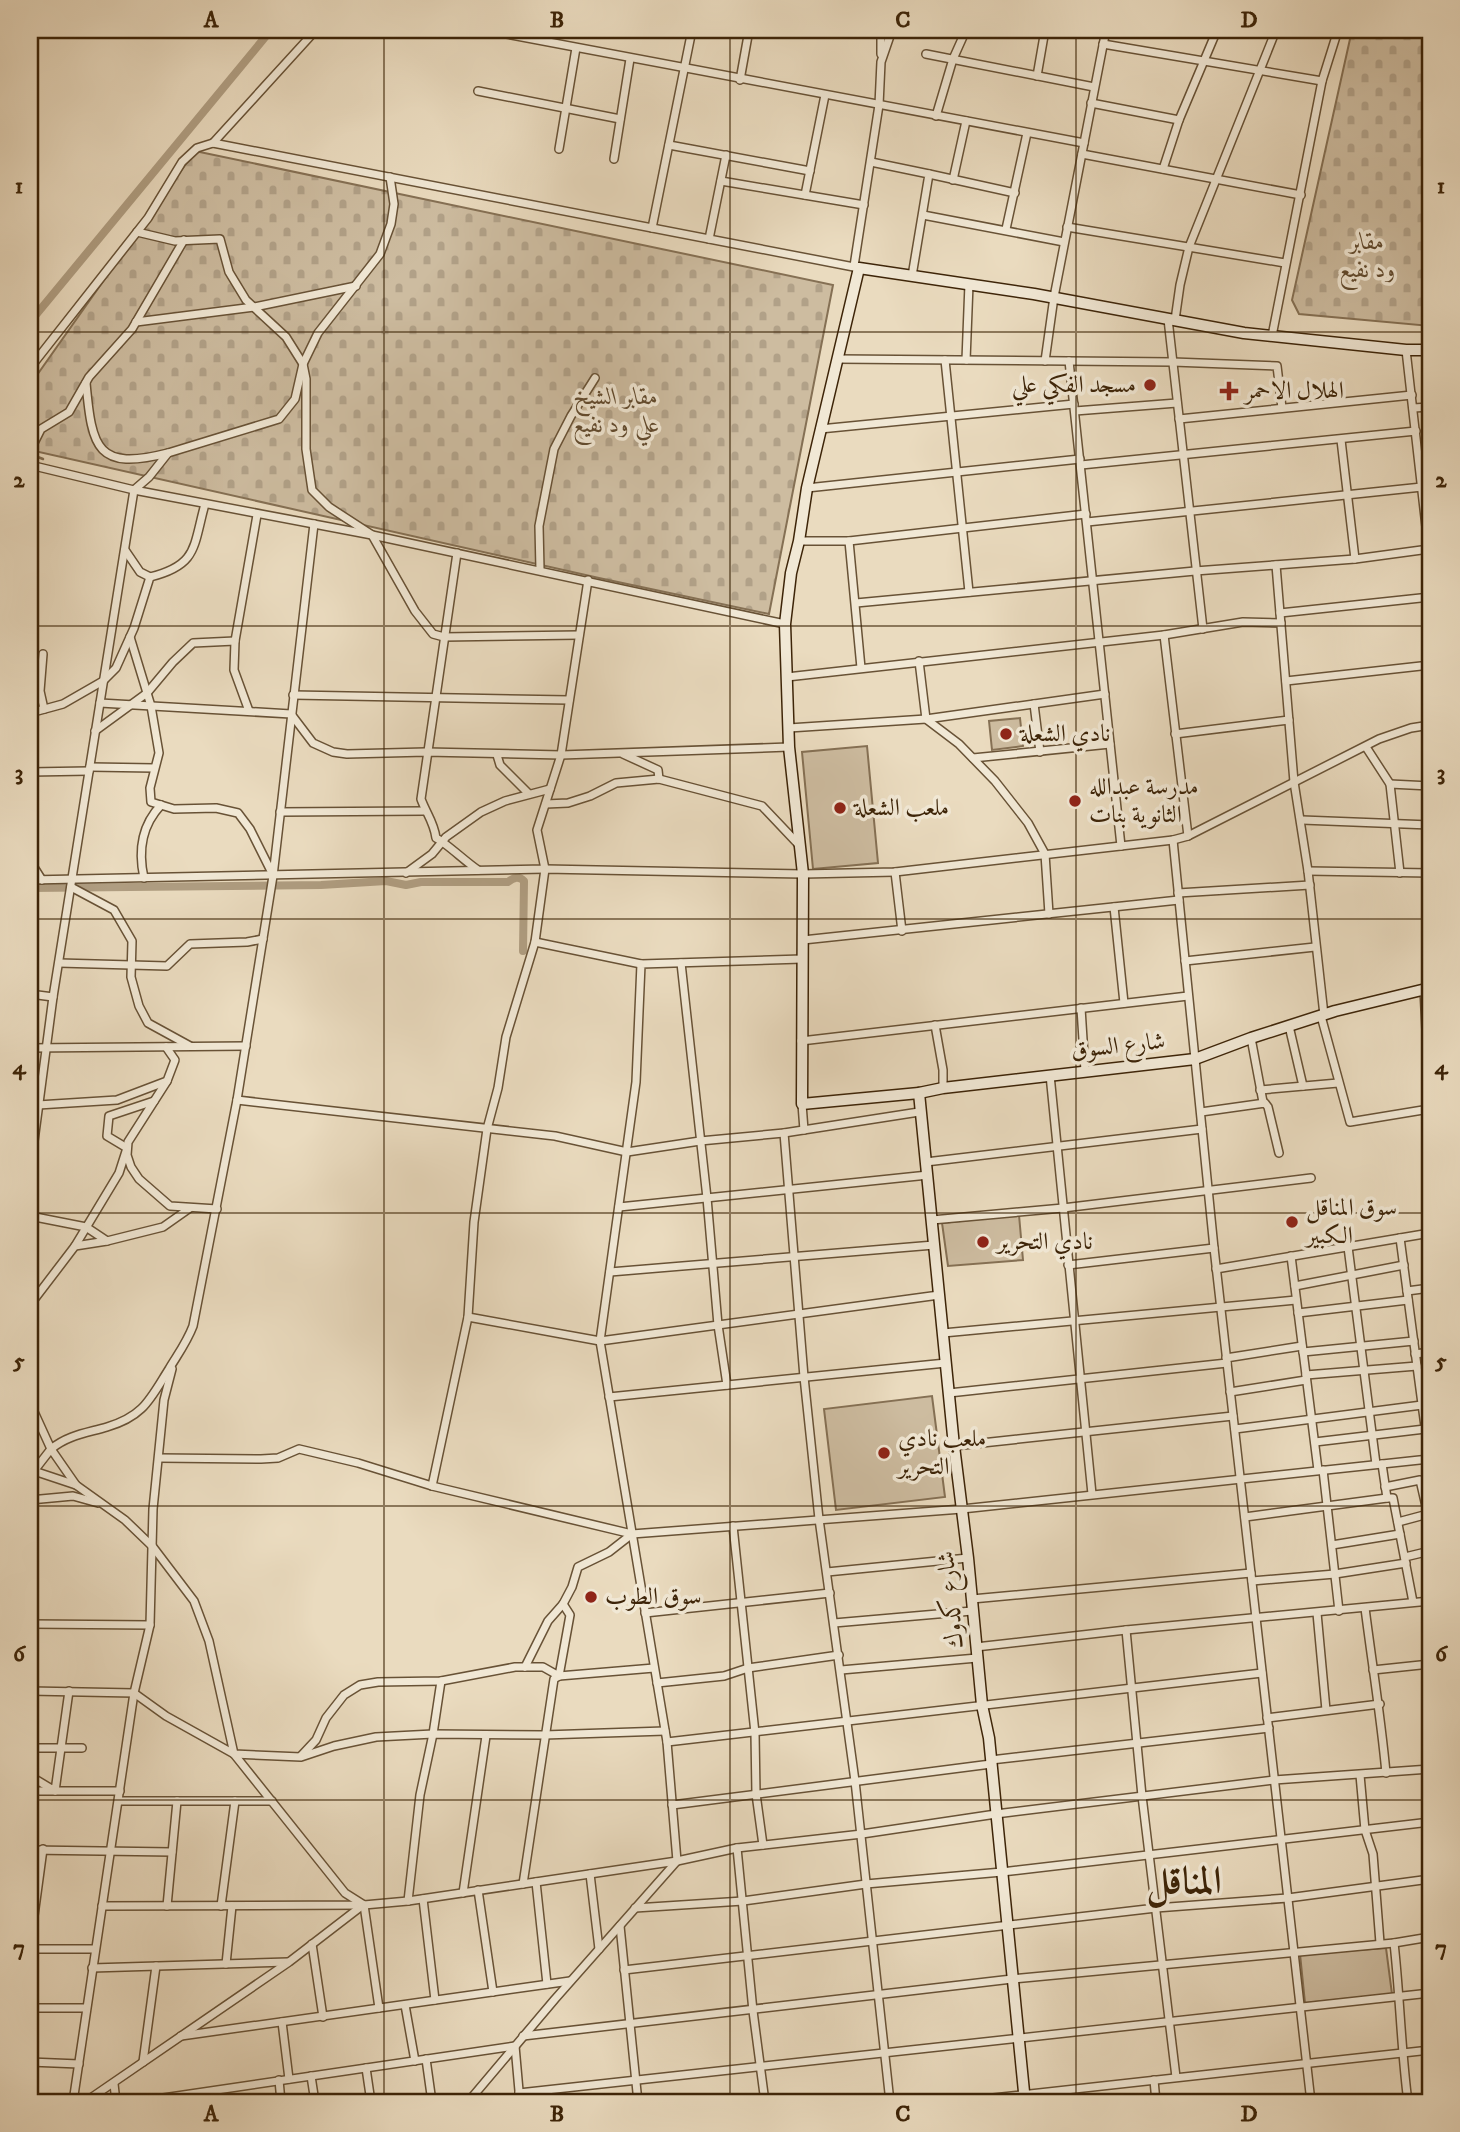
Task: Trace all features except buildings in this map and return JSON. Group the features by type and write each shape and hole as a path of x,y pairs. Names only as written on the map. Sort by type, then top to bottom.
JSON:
{"street":[{"path":"213,143 316,30"},
{"path":"485,30 1084,143"},
{"path":"652,228 692,30"},
{"path":"740,80 749,30"},
{"path":"804,1130 801,1041 803,874 789,747 785,624 791,573 807,488 856,267 879,105 881,30"},
{"path":"881,62 892,30"},
{"path":"936,116 953,59 966,30"},
{"path":"1037,76 1045,30"},
{"path":"1045,361 1054,297 1105,30"},
{"path":"1163,169 1179,120 1217,30"},
{"path":"1203,629 1182,453 1173,362 1172,320 1189,247 1276,30"},
{"path":"1272,337 1322,81 1338,30"},
{"path":"1103,44 1322,81"},
{"path":"559,149 576,48"},
{"path":"926,54 1094,87"},
{"path":"614,159 630,59"},
{"path":"478,90 620,119"},
{"path":"805,195 825,95"},
{"path":"1091,103 1179,120"},
{"path":"953,180 966,121"},
{"path":"1006,229 1027,133"},
{"path":"30,368 148,218 182,162 197,148 213,143 856,267 1054,297 1272,337 1430,350"},
{"path":"669,145 810,171"},
{"path":"1082,154 1301,195"},
{"path":"709,239 726,156"},
{"path":"870,162 1015,193"},
{"path":"912,276 929,174"},
{"path":"86,383 96,438 99,447 108,456 133,460 168,453 279,419 295,399 303,364 318,333 380,254 391,224 394,204 390,177"},
{"path":"721,181 864,205"},
{"path":"923,215 1064,242"},
{"path":"1067,227 1285,263"},
{"path":"137,232 175,241 220,239 229,272 246,300 286,337 303,364 306,379 306,449 312,490 329,507 372,535 415,611 433,634 444,637 579,635"},
{"path":"30,451 41,429 69,412 86,383 136,321 184,240"},
{"path":"966,360 969,284"},
{"path":"136,321 254,307 356,286"},
{"path":"1406,349 1422,487 1428,513 1430,562"},
{"path":"837,359 1173,362 1277,366 1282,408"},
{"path":"945,360 969,592"},
{"path":"1069,361 1121,846"},
{"path":"540,570 539,526 554,449 595,379"},
{"path":"1179,419 1412,395"},
{"path":"820,429 1075,407 1177,403"},
{"path":"1413,408 1430,407"},
{"path":"807,488 1416,431"},
{"path":"1341,440 1354,559"},
{"path":"30,1171 53,997 134,490 149,477 168,453"},
{"path":"1419,463 1430,462"},
{"path":"30,465 134,490 372,535 785,624"},
{"path":"799,541 849,541 962,527 1188,510 1422,487"},
{"path":"125,549 140,572 150,577 176,569 190,557 205,504"},
{"path":"249,711 234,670 235,641 257,515"},
{"path":"234,1754 203,1620 194,1601 153,1548 125,1520 76,1485 31,1472 51,1449 89,1430 106,1428 132,1416 155,1395 186,1345 194,1326 237,1100 273,876 314,524"},
{"path":"849,541 861,668"},
{"path":"856,603 1354,559 1429,549"},
{"path":"457,553 421,799 425,811 433,820 436,838 479,871"},
{"path":"1276,565 1294,782 1310,885 1323,1015 1350,1122 1430,1109 1427,989"},
{"path":"30,713 63,704 103,681 116,668 130,637 150,577"},
{"path":"432,1486 468,1317 474,1222 487,1129 498,1088 506,1037 535,942 545,869 537,830 561,755 588,580"},
{"path":"1280,613 1430,597"},
{"path":"787,677 1100,643 1243,622 1281,623"},
{"path":"1164,635 1188,836"},
{"path":"130,637 151,706 159,752 150,789 151,802 174,809 216,808 237,813 250,829 273,876"},
{"path":"95,732 147,693 173,662 194,643 235,641"},
{"path":"43,654 40,691 44,709"},
{"path":"919,662 926,719 959,744 995,781 1028,823 1045,854 1049,914"},
{"path":"1286,681 1430,665"},
{"path":"789,728 926,719 1105,694"},
{"path":"293,695 569,700"},
{"path":"100,703 291,714 313,743 333,752 346,754 426,752 561,755 789,747"},
{"path":"1034,704 1040,752"},
{"path":"1175,734 1289,720"},
{"path":"30,880 71,883 144,878 545,869 803,874 895,872 1173,840 1188,836 1379,739 1411,728 1430,725"},
{"path":"973,758 1110,744"},
{"path":"1366,747 1390,784 1400,873"},
{"path":"621,753 658,770 659,779"},
{"path":"497,755 500,765 529,794"},
{"path":"30,772 154,768"},
{"path":"545,804 568,803 617,783 659,779 762,806 801,846"},
{"path":"1390,784 1430,786"},
{"path":"406,873 481,812 505,801 550,789"},
{"path":"144,878 141,865 144,835 150,817 161,805"},
{"path":"280,812 425,811"},
{"path":"1301,820 1430,825"},
{"path":"1173,840 1216,1269 1311,2102"},
{"path":"30,861 42,880"},
{"path":"1308,871 1430,873"},
{"path":"895,872 902,931"},
{"path":"71,883 114,910 132,941 131,977 139,1006 148,1023 190,1046"},
{"path":"803,940 1114,907 1178,897 1310,885"},
{"path":"1114,907 1124,1003"},
{"path":"59,963 167,966 190,944 263,939"},
{"path":"535,942 641,964 802,959"},
{"path":"1185,961 1315,947"},
{"path":"681,963 718,1325 727,1385"},
{"path":"468,2102 677,1861 667,1742 600,1341 636,1082 641,964"},
{"name":"شارع السوق","path":"802,1104 919,1093 1195,1059 1323,1015 1427,989"},
{"path":"30,994 53,997"},
{"path":"801,1041 1188,996"},
{"path":"1081,1008 1086,1071"},
{"path":"935,1024 943,1070 943,1088"},
{"path":"1289,1026 1303,1086"},
{"path":"1251,1038 1260,1090 1263,1102 1268,1107 1279,1153"},
{"path":"30,1048 246,1046"},
{"path":"166,1047 175,1060 167,1081 128,1142 127,1155 139,1179 170,1206 217,1209"},
{"path":"1050,1075 1092,1494"},
{"path":"38,1105 117,1100 167,1081"},
{"path":"1260,1090 1338,1083"},
{"name":"شارع كدوك","path":"919,1093 954,1446 982,1705 991,1762 1025,2098"},
{"path":"237,1100 555,1136 627,1152 700,1141 784,1133 919,1112"},
{"path":"128,1148 107,1136 109,1116 154,1101"},
{"path":"1201,1112 1263,1102"},
{"path":"926,1162 1202,1129"},
{"path":"784,1133 804,1377 819,1519 862,1833 890,2102"},
{"path":"30,1305 75,1246 119,1173 128,1148"},
{"path":"619,1208 928,1175"},
{"path":"932,1220 1062,1208 1311,1178"},
{"path":"75,1246 163,1227 191,1208"},
{"path":"30,1216 86,1227 107,1241"},
{"path":"1216,1269 1430,1233"},
{"path":"159,1458 278,1458 299,1449 358,1463 432,1486 632,1534 961,1509 1240,1478 1430,1461 1400,1238"},
{"path":"610,1272 933,1245"},
{"path":"1348,1247 1372,1435 1387,1498"},
{"path":"1068,1265 1214,1248"},
{"path":"1291,1256 1315,1442 1328,1508 1339,1611"},
{"path":"1295,1286 1404,1265"},
{"path":"1298,1313 1408,1296 1430,1288"},
{"path":"468,1317 600,1341 939,1295"},
{"path":"943,1333 1296,1300"},
{"path":"949,1393 1081,1380 1302,1349 1414,1340"},
{"path":"1415,1354 1430,1352"},
{"path":"73,2102 134,1693 150,1625 153,1509 164,1400 175,1360"},
{"path":"609,1397 946,1363"},
{"path":"1230,1392 1306,1377 1417,1366"},
{"path":"30,1403 51,1449 76,1485"},
{"path":"1235,1429 1422,1405"},
{"path":"954,1446 1233,1416"},
{"path":"1315,1442 1425,1429"},
{"path":"1385,1487 1420,1480 1428,1505 1430,1524"},
{"path":"30,1500 74,1496 106,1506"},
{"path":"1245,1517 1394,1498 1413,1602"},
{"path":"1398,1522 1428,1514"},
{"path":"733,1526 755,1733 756,1794 764,1845"},
{"path":"525,1667 548,1621 563,1604 578,1567 609,1552 632,1534"},
{"path":"1332,1545 1400,1534"},
{"path":"1252,1581 1335,1574 1405,1560 1430,1552"},
{"path":"827,1572 968,1558"},
{"path":"834,1623 1251,1573"},
{"path":"645,1613 830,1592"},
{"path":"841,1670 1126,1630 1430,1601"},
{"path":"559,1676 570,1615 563,1604"},
{"path":"1365,1608 1380,1704 1386,1773"},
{"path":"1317,1613 1326,1710"},
{"path":"30,1624 150,1625"},
{"path":"1126,1630 1136,1743 1176,2077"},
{"path":"657,1684 724,1676 748,1668 839,1655"},
{"path":"1373,1670 1430,1664"},
{"path":"301,1757 316,1740 326,1718 344,1695 360,1685 378,1682 441,1681 525,1667 543,1667 559,1676"},
{"path":"523,1884 554,1679 559,1676 654,1668"},
{"path":"667,1742 1262,1672"},
{"path":"408,1901 420,1795 441,1681"},
{"path":"30,1690 134,1693 166,1716 234,1754 345,1893 364,1905 379,2008"},
{"path":"55,1791 69,1691"},
{"path":"1268,1718 1380,1704"},
{"path":"672,1805 1136,1743 1269,1728"},
{"path":"234,1754 301,1757 334,1746 376,1737 665,1731"},
{"path":"463,1893 486,1736"},
{"path":"30,1748 82,1748"},
{"path":"102,1906 364,1905 408,1901 677,1861 737,1848 996,1814 1275,1780 1430,1769"},
{"path":"1360,1775 1366,1829 1373,1854 1380,1943"},
{"path":"30,1776 55,1791"},
{"path":"30,1791 120,1791"},
{"path":"119,1801 272,1801"},
{"path":"167,1906 177,1801"},
{"path":"221,1906 235,1801"},
{"path":"635,1908 743,1901 866,1884 1002,1872 1430,1822"},
{"path":"737,1848 765,2102"},
{"path":"43,1849 32,1909 30,1947 95,1949"},
{"path":"30,1850 112,1849 172,1852"},
{"path":"590,1874 599,1949"},
{"path":"624,1970 1156,1908 1288,1898 1430,1880"},
{"path":"536,1882 547,1984"},
{"path":"478,1891 493,1992"},
{"path":"424,1899 435,2000"},
{"path":"85,2102 289,1962 364,1905"},
{"path":"226,1964 232,1906"},
{"path":"620,1926 638,2102"},
{"path":"523,2036 1012,1979 1394,1943 1430,1937"},
{"path":"1394,1943 1400,1996 1401,2053 1408,2102"},
{"path":"312,1944 323,2017"},
{"path":"92,1968 289,1962"},
{"path":"143,2062 156,1966"},
{"path":"181,2036 571,1981"},
{"path":"519,2092 1430,1993"},
{"path":"405,2005 415,2061"},
{"path":"30,2008 86,2008"},
{"path":"282,2022 289,2079"},
{"path":"136,2102 515,2046"},
{"path":"515,2046 520,2102"},
{"path":"956,2102 1025,2098 1176,2077 1430,2050"},
{"path":"426,2059 432,2102"},
{"path":"30,2062 79,2064"},
{"path":"366,2067 372,2102"},
{"path":"311,2076 315,2102"},
{"path":"279,2080 281,2102"},
{"path":"1154,2080 1156,2102"},
{"path":"114,2084 116,2102"}],"green space":[{"name":"مقابر ود نفيع","path":"1352,30 1430,30 1430,326 1299,314 1292,300"},
{"name":"مقابر الشيخ علي ود نفيع","path":"195,151 833,285 769,614 30,450 30,385"},
{"name":"نادي الشعلة","path":"1020,718 1023,746 992,750 989,721"},
{"name":"ملعب الشعلة","path":"867,746 878,863 813,869 802,752"},
{"name":"نادي التحرير","path":"1019,1215 1023,1260 948,1266 942,1223"},
{"name":"ملعب نادي التحرير","path":"932,1396 945,1497 836,1510 824,1409"},
{"path":"1386,1948 1392,1994 1305,2003 1300,1954"}],"waterway":[{"path":"30,322 271,30"},
{"path":"30,454 43,459"},
{"path":"30,888 321,885 386,881 406,885 421,882 508,882 518,878 524,881 523,951"}],"place":[{"name":"مسجد الفكي علي","path":"1150,385"},
{"name":"الهلال الاحمر","path":"1229,391"},
{"name":"نادي الشعلة","path":"1006,734"},
{"name":"مدرسة عبدالله الثانوية بنات","path":"1075,801"},
{"name":"ملعب الشعلة","path":"840,808"},
{"name":"سوق المناقل الكبير","path":"1292,1222"},
{"name":"نادي التحرير","path":"983,1242"},
{"name":"ملعب نادي التحرير","path":"884,1453"},
{"name":"سوق الطوب","path":"591,1597"}],"district":[{"name":"المناقل","path":"1184,1882"}]}
